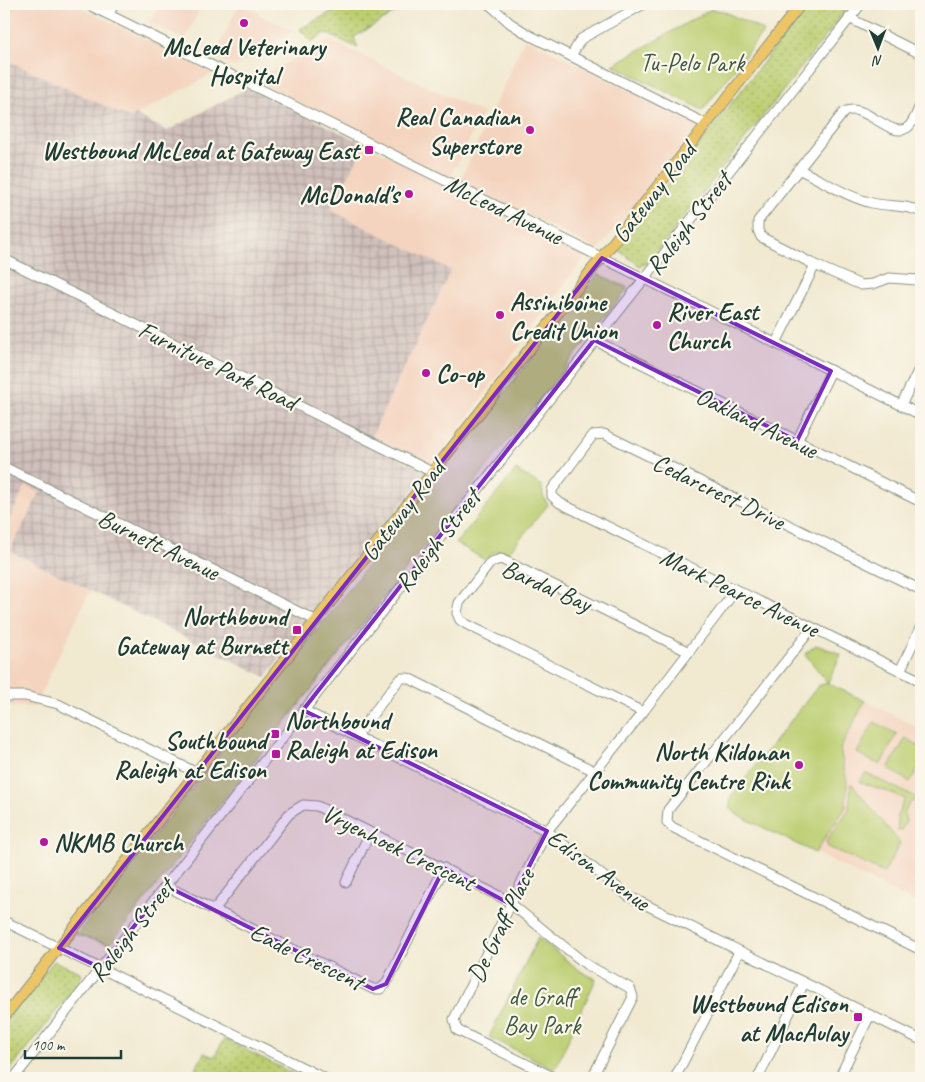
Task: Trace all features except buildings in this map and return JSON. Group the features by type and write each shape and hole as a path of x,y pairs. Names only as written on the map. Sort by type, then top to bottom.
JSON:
{"main road":[{"name":"Gateway Road","path":"4,1017 195,772 602,258 798,5"}],"street":[{"name":"McLeod Avenue","path":"88,4 921,414"},
{"path":"109,14 114,4"},
{"path":"489,4 510,23 706,124"},
{"path":"572,56 582,38 644,4"},
{"name":"Raleigh Street","path":"14,1078 594,340 861,4"},
{"path":"849,18 921,54"},
{"path":"921,103 910,126 902,130 892,128 855,109 844,112 761,217 758,230 761,237 770,242 814,265 861,285 889,278 917,280 921,277"},
{"path":"798,169 873,203 902,206 921,212"},
{"name":"Furniture Park Road","path":"4,259 432,472"},
{"path":"776,343 814,265"},
{"name":"Oakland Avenue","path":"594,340 921,502"},
{"path":"797,441 831,371"},
{"path":"901,404 918,371"},
{"name":"Cedarcrest Drive","path":"560,503 552,496 555,484 593,435 604,434 921,590"},
{"name":"Burnett Avenue","path":"4,468 315,620"},
{"name":"Mark Pearce Avenue","path":"560,503 921,681"},
{"name":"Bardal Bay","path":"644,712 466,624 460,620 457,613 459,603 491,562 501,559 689,652"},
{"name":"De Graff Place","path":"555,1078 456,1030 454,1019 547,831 644,712 736,590"},
{"path":"900,671 921,626"},
{"path":"812,628 668,810 666,820 672,827 921,950"},
{"path":"356,736 398,681 402,678 408,678 596,772"},
{"path":"4,696 26,696 58,704 195,772"},
{"name":"Edison Avenue","path":"303,710 547,831 628,896 738,952 921,1040"},
{"name":"Vryenhoek Crescent","path":"214,910 296,808 311,804 317,806 505,899 587,965 630,988 633,992 592,1078"},
{"path":"346,882 370,833"},
{"name":"Eade Crescent","path":"166,886 373,989 380,989 386,984 444,868"},
{"path":"4,921 101,968 307,1074 324,1078"},
{"path":"675,1078 738,952"},
{"path":"758,1078 804,983"},
{"path":"839,1078 870,1016"}],"highlighted area":[{"path":"602,258 831,371 797,441 594,340 303,710 547,831 510,904 444,868 386,984 373,989 166,886 101,968 59,948"}],"shaded area":[{"path":"4,4 74,4 214,73 130,118 4,60"},
{"path":"160,4 202,4 185,40 150,23"},
{"path":"239,4 293,31 234,67 214,57"},
{"path":"525,38 699,126 598,250 460,181"},
{"path":"329,40 483,113 450,177 252,81"},
{"path":"4,59 130,118 136,115 167,131 247,88 365,144 330,210 451,270 368,443 427,472 266,677 10,551 40,492 26,485 4,530"},
{"path":"365,144 587,253 432,467 371,436 330,210"},
{"path":"26,484 40,492 10,551 90,591 34,707 4,707 4,530"},
{"path":"865,701 921,729 921,905 815,853 846,807 847,782 840,749"}],"green space":[{"path":"346,4 410,4 354,37 358,48 325,33 311,42 300,29"},
{"path":"809,4 851,4 648,263 640,266 617,249"},
{"name":"Tu-Pelo Park","path":"711,9 723,11 764,31 703,110 613,65"},
{"path":"598,274 628,288 110,944 76,935"},
{"path":"516,470 542,486 543,496 548,505 508,553 495,552 485,560 456,543"},
{"path":"816,645 841,654 828,683 805,654"},
{"name":"North Kildonan Community Centre Rink","path":"827,683 865,701 840,749 847,782 846,807 815,853 736,814 730,807 731,797 818,686"},
{"path":"874,722 897,734 880,765 857,753"},
{"path":"906,738 921,747 921,764 910,782 888,768"},
{"path":"865,773 919,799 918,803 911,801 904,813 906,821 901,831 898,830 897,816 905,799 860,782"},
{"path":"851,783 900,843 884,873 828,847 826,842 849,809"},
{"name":"de Graff Bay Park","path":"538,938 582,972 596,979 555,1069 489,1037"},
{"path":"54,961 80,972 81,980 4,1078 4,1024"},
{"path":"224,1039 298,1076 297,1078 191,1078 204,1053 214,1057"}],"place":[{"name":"McLeod Veterinary Hospital","path":"244,23"},
{"name":"Real Canadian Superstore","path":"530,130"},
{"name":"Westbound McLeod at Gateway East","path":"369,150"},
{"name":"McDonald's","path":"409,194"},
{"name":"Assiniboine Credit Union","path":"500,315"},
{"name":"River East Church","path":"657,325"},
{"name":"Co-op","path":"426,373"},
{"name":"Northbound Gateway at Burnett","path":"297,630"},
{"name":"Northbound Raleigh at Edison","path":"275,734"},
{"name":"Southbound Raleigh at Edison","path":"276,754"},
{"name":"North Kildonan Community Centre Rink","path":"799,765"},
{"name":"NKMB Church","path":"44,842"},
{"name":"Westbound Edison at MacAulay","path":"858,1017"}]}
